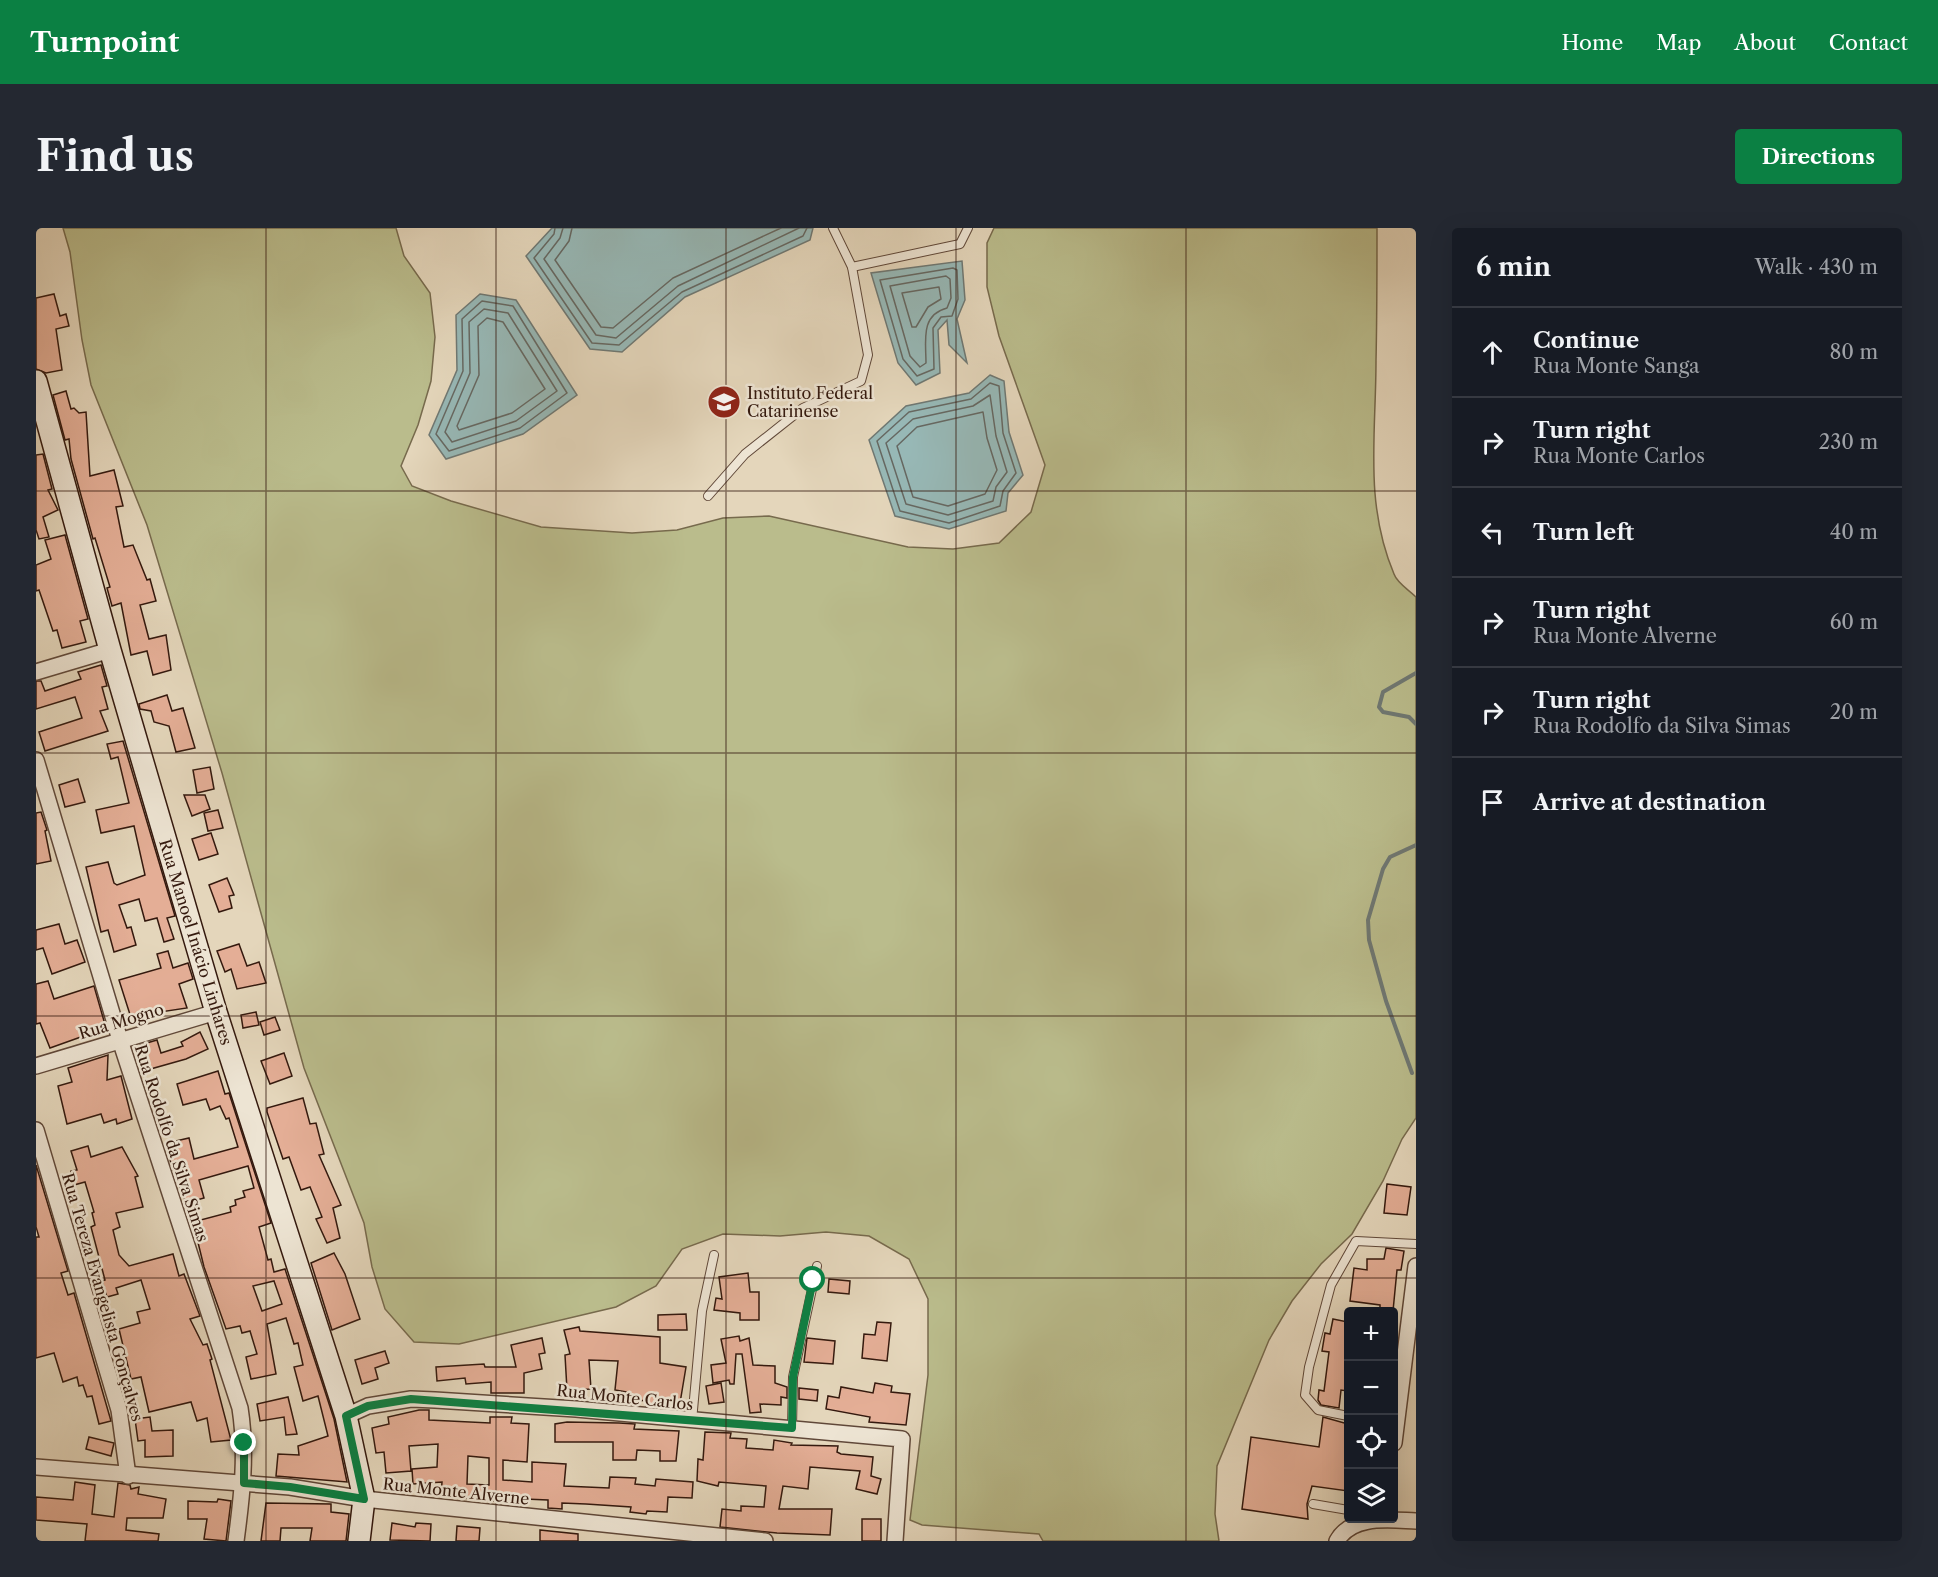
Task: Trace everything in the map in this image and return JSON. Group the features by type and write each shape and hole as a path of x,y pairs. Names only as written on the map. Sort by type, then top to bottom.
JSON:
{"main road":[{"name":"Rua Manoel Inácio Linhares","path":"36,381 110,650 216,1012 346,1416 364,1499"},
{"path":"358,1541 364,1499"}],"street":[{"path":"36,672 110,650"},
{"name":"Rua Rodolfo da Silva Simas","path":"36,759 120,1040 240,1408 244,1443 244,1483 236,1541"},
{"name":"Rua Mogno","path":"36,1066 216,1012"},
{"name":"Rua Tereza Evangelista Gonçalves","path":"36,1130 119,1410 128,1476"},
{"path":"1396,1415 1416,1266"},
{"name":"Rua Monte Carlos","path":"346,1416 368,1406 411,1399 576,1410 902,1439 895,1541"},
{"name":"Rua Monte Alverne","path":"36,1467 290,1487 364,1499 765,1541"},
{"path":"1398,1520 1416,1521"},
{"path":"1337,1540 1342,1532 1364,1523"}],"lane":[{"path":"708,496 745,454 803,408 861,381 868,355 852,267 833,228"},
{"path":"852,267 960,244 968,228"},
{"path":"1344,1415 1318,1410 1305,1395 1309,1367 1331,1284 1356,1241 1416,1245"},
{"path":"692,1422 702,1311 714,1255"},
{"path":"792,1428 793,1377 817,1266"},
{"path":"1314,1504 1344,1509"}],"green space":[{"path":"63,228 396,228 404,256 430,293 435,337 431,381 418,425 401,466 412,486 451,501 541,527 632,533 677,530 723,518 769,516 908,547 953,549 999,543 1031,512 1045,465 999,336 987,287 987,243 994,228 1377,228 1375,495 1385,547 1394,574 1400,583 1416,597 1416,1118 1402,1139 1383,1181 1352,1234 1321,1264 1292,1301 1269,1340 1217,1466 1215,1514 1219,1541 1043,1541 1039,1534 922,1525 910,1520 928,1375 928,1299 909,1259 869,1236 826,1232 780,1236 723,1234 682,1249 656,1286 616,1307 459,1344 414,1342 385,1309 372,1267 364,1223 304,1068 222,773 147,525 91,385 82,340 70,252"}],"water":[{"path":"552,228 813,228 810,240 685,297 622,352 590,349 526,256"},
{"path":"962,261 965,300 957,319 967,363 949,345 947,320 938,330 940,373 916,385 898,363 871,273"},
{"path":"480,294 516,300 577,395 523,434 446,459 429,435 457,370 456,315"},
{"path":"990,375 1004,381 1009,432 1023,475 1008,493 1006,511 949,529 895,516 869,440 906,406 969,393"}],"building":[{"path":"54,294 60,316 66,314 69,326 56,329 62,370 46,373 36,369 36,298"},
{"path":"66,391 71,409 74,408 79,413 86,412 90,476 114,470 123,506 116,507 124,547 133,545 147,580 150,579 156,601 140,605 149,639 166,635 171,670 153,675 147,651 131,655 121,603 112,606 107,588 110,587 95,538 93,539 71,459 69,439 65,440 53,395"},
{"path":"43,454 52,489 48,490 58,510 43,517 49,537 39,539 36,530 36,455"},
{"path":"65,535 88,619 80,621 86,642 62,648 57,630 53,631 39,590 36,591 36,565 51,559 45,540"},
{"path":"101,665 107,686 102,687 108,709 100,711 108,731 45,751 39,732 82,718 75,697 36,709 36,681 41,681 45,691 81,679 78,672"},
{"path":"167,695 172,711 183,708 195,748 176,752 169,726 154,722 151,711 140,709 139,704"},
{"path":"123,741 175,916 167,918 174,939 164,942 157,918 145,921 139,899 119,905 127,928 131,927 136,945 114,952 108,930 101,932 86,867 108,862 114,883 117,885 145,875 134,826 101,833 96,810 129,803 118,757 111,759 107,744"},
{"path":"210,767 214,789 197,793 193,770"},
{"path":"78,779 85,802 65,807 59,785"},
{"path":"184,795 205,795 210,809 192,816"},
{"path":"218,810 223,828 208,831 204,813"},
{"path":"41,812 47,830 45,831 51,861 36,864 36,813"},
{"path":"211,833 218,854 199,860 192,839"},
{"path":"227,878 234,895 229,896 232,908 219,912 209,885"},
{"path":"59,924 65,944 77,940 85,962 52,974 43,948 36,950 36,930"},
{"path":"239,944 247,966 259,962 266,983 237,989 231,969 225,972 217,951"},
{"path":"168,951 173,968 188,963 193,979 179,984 187,1008 153,1013 154,1017 133,1024 119,980 161,968 157,954"},
{"path":"48,981 54,999 94,986 106,1028 50,1048 40,1023 36,1024 36,984"},
{"path":"256,1012 259,1025 243,1028 241,1015"},
{"path":"275,1017 280,1030 264,1035 260,1022"},
{"path":"200,1032 208,1049 186,1059 147,1070 140,1045 157,1040 161,1053 183,1046 181,1042"},
{"path":"284,1053 292,1076 270,1084 261,1061"},
{"path":"108,1055 107,1080 121,1076 132,1119 117,1124 116,1119 104,1123 101,1114 67,1124 58,1086 72,1082 68,1068"},
{"path":"218,1071 225,1094 229,1093 271,1223 259,1227 268,1260 271,1259 274,1272 285,1269 334,1419 347,1482 276,1476 278,1454 299,1455 298,1446 328,1436 318,1396 303,1401 294,1367 303,1365 298,1343 294,1344 286,1318 267,1324 276,1374 251,1379 246,1357 257,1354 250,1331 242,1333 240,1326 226,1329 204,1267 193,1222 231,1212 230,1207 236,1205 235,1200 245,1197 243,1191 254,1188 248,1166 199,1180 204,1198 186,1203 171,1164 167,1143 189,1138 194,1159 238,1147 229,1118 226,1119 220,1106 210,1110 206,1099 183,1105 177,1084","holes":["274,1281 282,1304 262,1311 253,1286"]},
{"path":"303,1098 310,1124 316,1123 324,1154 319,1155 341,1205 333,1208 340,1238 327,1243 316,1219 322,1217 310,1187 301,1190 289,1157 283,1159 267,1112 267,1108"},
{"path":"88,1146 91,1157 122,1147 138,1176 135,1177 143,1207 116,1213 120,1227 113,1230 119,1255 129,1266 173,1254 179,1276 184,1274 200,1316 190,1319 203,1345 207,1344 231,1440 211,1442 207,1418 197,1421 191,1402 149,1412 141,1377 131,1379 119,1329 140,1323 137,1312 150,1309 141,1280 116,1288 118,1294 107,1297 102,1281 105,1280 91,1227 95,1225 92,1213 94,1212 85,1182 74,1185 71,1171 77,1170 71,1151"},
{"path":"36,1165 68,1271 61,1273 68,1295 74,1293 111,1421 99,1424 92,1396 87,1397 83,1385 79,1386 77,1377 63,1382 54,1353 36,1358 36,1237 39,1237 36,1227"},
{"path":"1387,1184 1411,1187 1407,1215 1384,1213"},
{"path":"1386,1248 1404,1251 1401,1270 1397,1270 1393,1307 1380,1307 1380,1305 1350,1301 1354,1268 1367,1270 1367,1259 1384,1259"},
{"path":"334,1253 345,1274 360,1319 332,1330 311,1263"},
{"path":"748,1273 750,1292 759,1292 759,1320 740,1320 740,1313 714,1310 716,1298 722,1299 719,1277"},
{"path":"829,1279 850,1281 849,1294 828,1292"},
{"path":"686,1314 687,1330 658,1330 658,1315"},
{"path":"1333,1319 1344,1321 1344,1390 1341,1390 1339,1408 1321,1405 1318,1400 1319,1390 1324,1391 1329,1352 1322,1351 1325,1333 1330,1334"},
{"path":"877,1322 891,1323 887,1361 862,1358 864,1334 875,1335"},
{"path":"579,1327 580,1331 660,1337 660,1363 686,1367 679,1409 646,1406 647,1401 626,1399 626,1392 615,1390 618,1361 589,1360 591,1389 567,1390 565,1355 570,1354 564,1330"},
{"path":"739,1336 740,1341 749,1338 753,1365 775,1366 775,1383 787,1387 787,1398 781,1397 781,1405 760,1404 761,1412 750,1413 742,1354 736,1354 734,1384 730,1384 729,1380 713,1383 711,1365 726,1363 721,1339"},
{"path":"542,1338 545,1353 539,1354 542,1369 524,1373 524,1393 491,1393 491,1382 466,1384 465,1378 437,1381 436,1367 484,1364 485,1367 516,1367 511,1345"},
{"path":"807,1338 835,1341 833,1364 804,1362"},
{"path":"385,1351 389,1363 375,1368 378,1379 362,1384 355,1360"},
{"path":"721,1383 724,1402 709,1404 706,1386"},
{"path":"875,1383 892,1386 891,1392 910,1394 906,1425 869,1422 870,1417 826,1409 828,1396 839,1398 841,1387 873,1393"},
{"path":"799,1388 818,1390 817,1401 799,1399"},
{"path":"288,1397 297,1434 286,1435 284,1417 260,1421 257,1404"},
{"path":"429,1410 429,1420 490,1423 490,1417 512,1417 511,1423 529,1424 527,1462 503,1460 503,1480 532,1482 532,1462 566,1464 564,1486 609,1488 610,1477 636,1478 635,1484 655,1486 656,1479 693,1482 692,1498 668,1497 667,1512 647,1511 646,1514 630,1512 631,1507 562,1503 562,1509 548,1508 548,1500 525,1499 525,1504 441,1496 442,1482 413,1484 412,1469 437,1467 438,1444 409,1446 411,1471 386,1473 384,1452 376,1453 372,1428 389,1424 388,1417","holes":["468,1456 489,1458 489,1485 467,1484"]},
{"path":"150,1417 152,1431 173,1430 173,1456 145,1457 145,1440 138,1441 135,1419"},
{"path":"1323,1417 1344,1423 1344,1490 1312,1486 1307,1504 1308,1519 1242,1509 1251,1437 1319,1447"},
{"path":"567,1422 635,1424 634,1429 679,1431 676,1461 660,1461 660,1451 637,1450 636,1460 613,1460 613,1442 555,1442 555,1424"},
{"path":"705,1432 731,1433 730,1438 747,1439 746,1448 773,1450 774,1440 792,1443 791,1445 838,1446 837,1452 841,1454 873,1457 871,1476 881,1479 877,1494 856,1489 860,1471 810,1467 808,1489 783,1486 779,1509 832,1509 830,1535 777,1533 720,1527 722,1509 741,1511 741,1506 764,1507 766,1486 719,1482 718,1486 697,1481 698,1459 703,1460"},
{"path":"89,1437 114,1443 111,1456 86,1449"},
{"path":"75,1482 95,1485 92,1514 114,1517 118,1483 130,1485 131,1489 139,1487 138,1494 166,1499 163,1518 127,1518 126,1530 159,1534 158,1541 85,1541 87,1524 36,1520 36,1497 73,1500"},
{"path":"218,1499 231,1501 226,1541 204,1539 207,1519 188,1519 188,1501 217,1502"},
{"path":"266,1503 331,1504 331,1512 349,1514 346,1541 310,1541 312,1528 281,1528 280,1541 261,1541"},
{"path":"862,1519 881,1519 881,1541 862,1541"},
{"path":"392,1523 415,1527 416,1523 431,1524 430,1541 390,1540"},
{"path":"457,1526 480,1528 479,1541 456,1541"},
{"path":"540,1530 578,1534 578,1541 540,1541"}],"waterway":[{"path":"1416,673 1383,692 1379,707 1383,712 1409,717 1416,724"},
{"path":"1412,1073 1386,1001 1369,940 1368,920 1383,869 1390,857 1416,845"}],"place":[{"name":"Instituto Federal Catarinense","path":"724,402"}],"route":[{"path":"244,1443 244,1483 290,1487 364,1499 346,1416 368,1406 380,1404 411,1399 435,1400 576,1410 692,1422 792,1428 793,1377 813,1280"}]}
